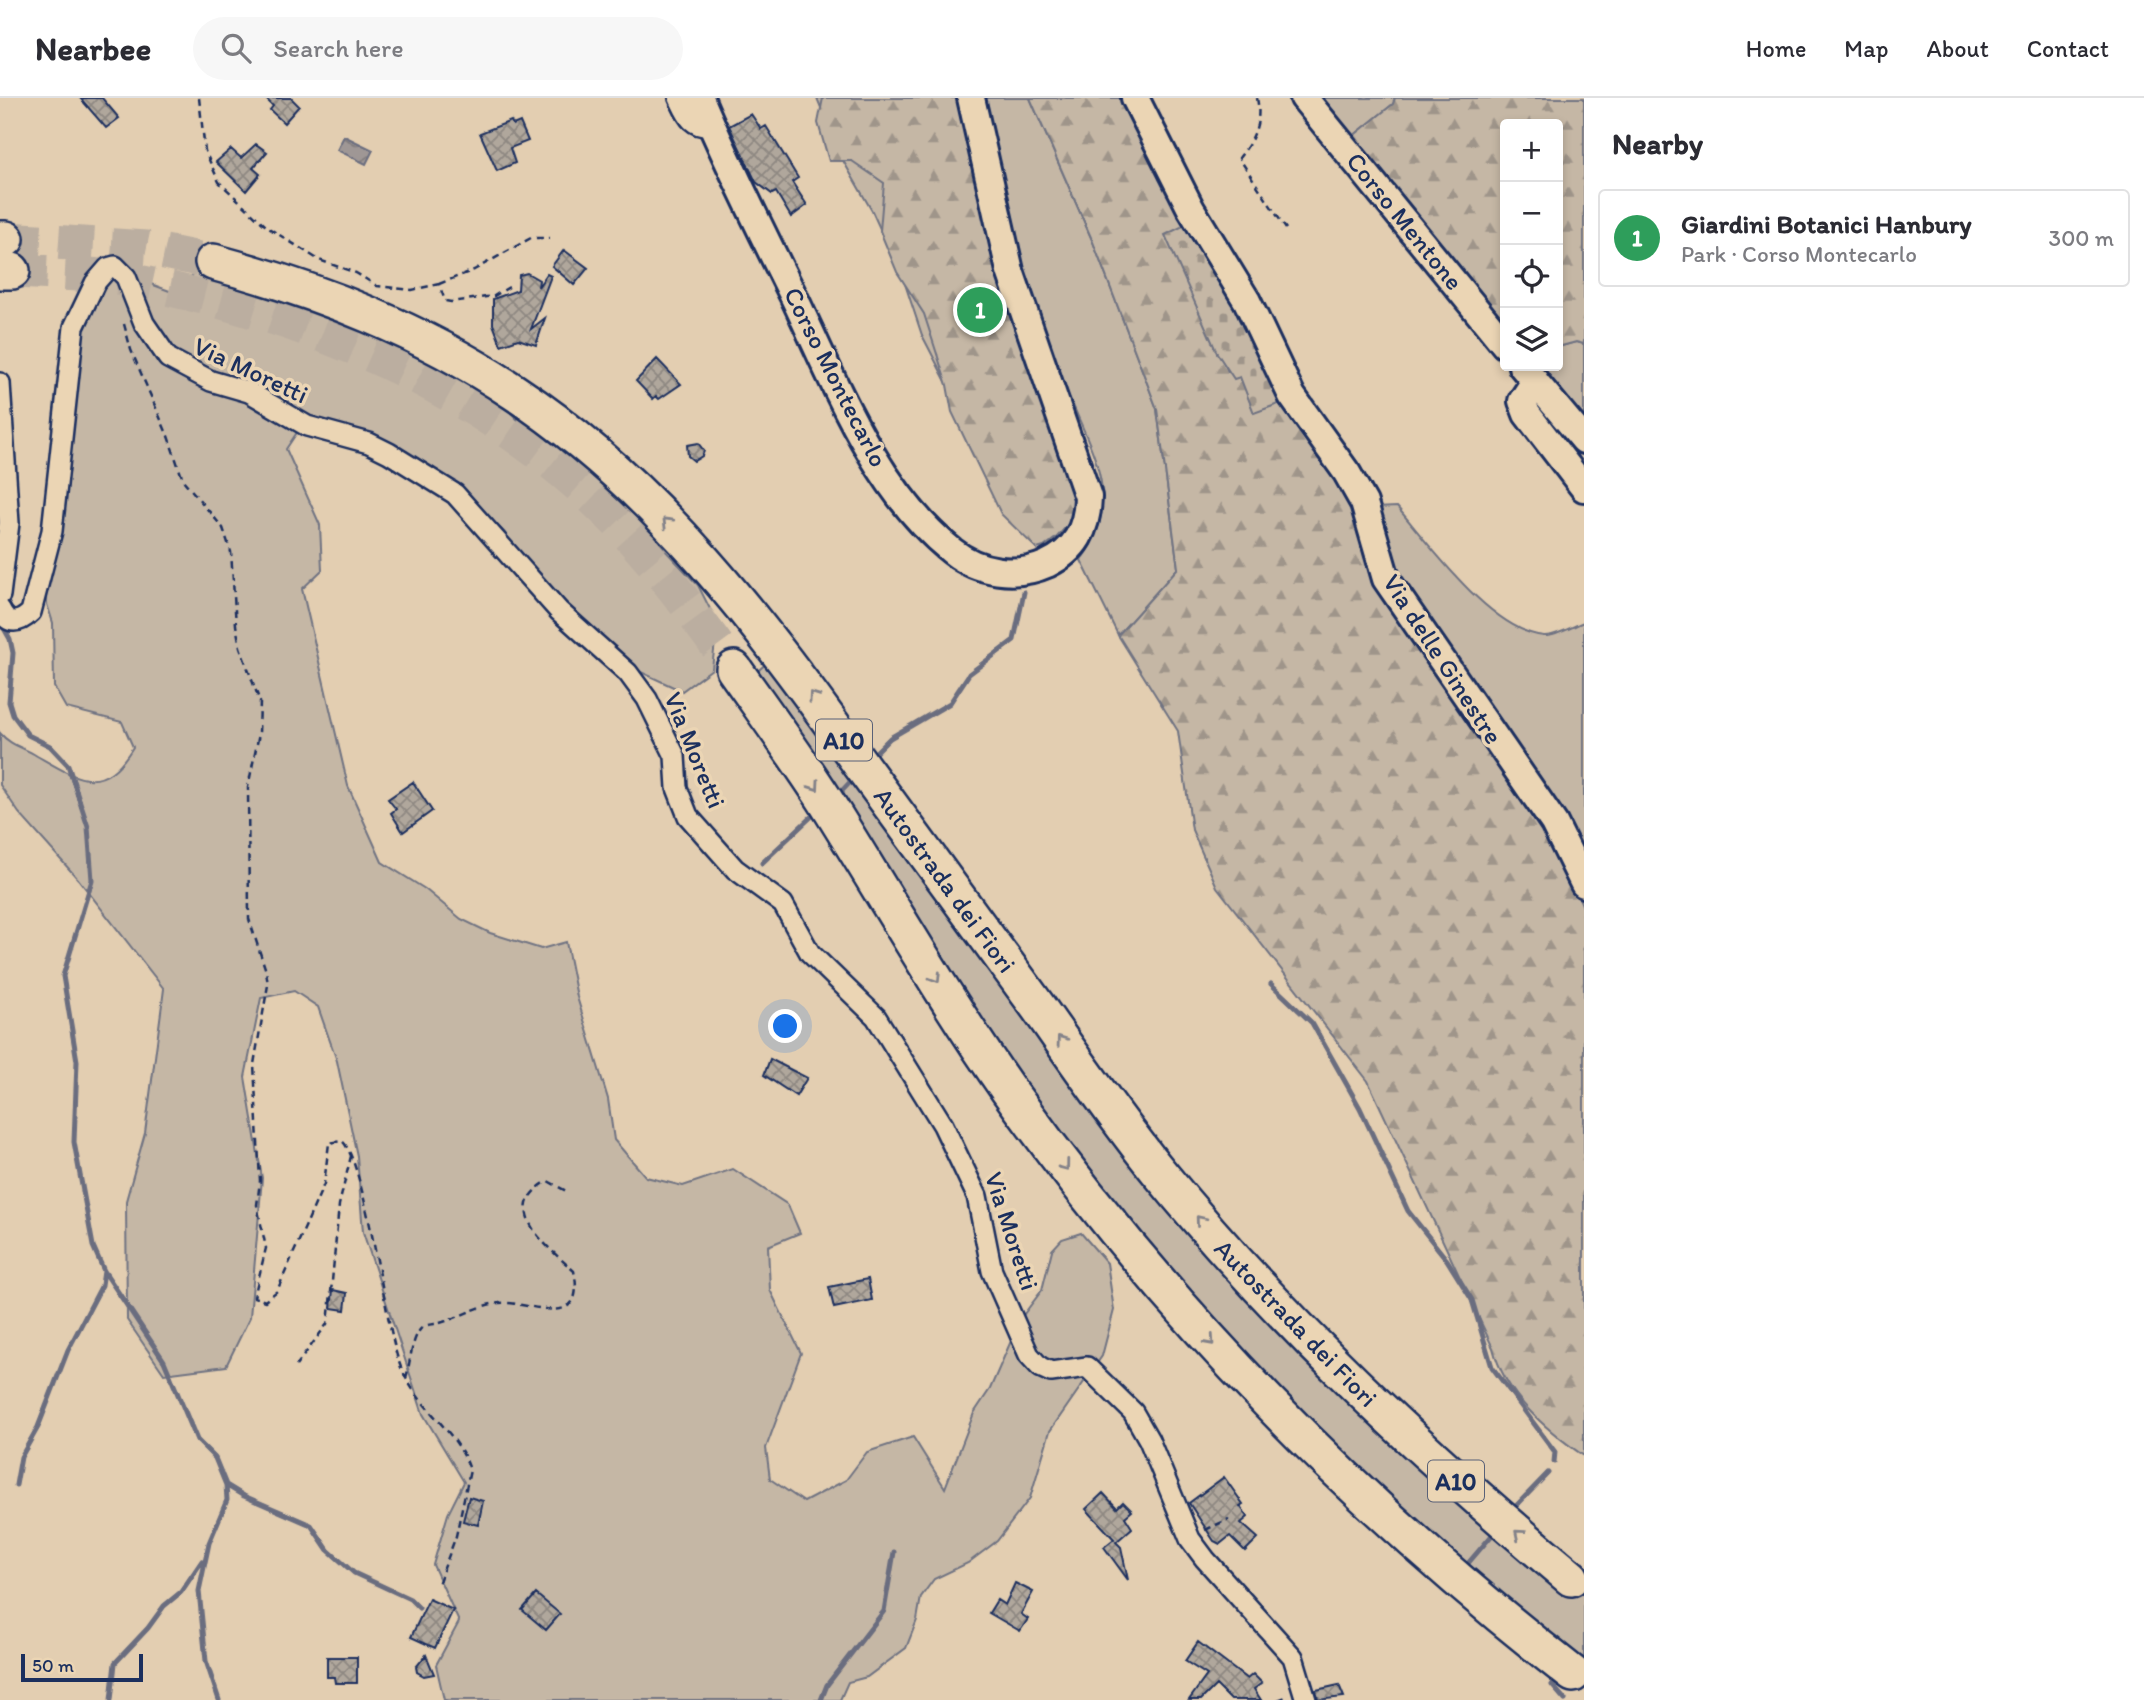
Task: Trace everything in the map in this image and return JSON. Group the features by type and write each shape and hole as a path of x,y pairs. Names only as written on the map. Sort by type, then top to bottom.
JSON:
{"highway":[{"name":"Autostrada dei Fiori","path":"213,262 323,294 394,324 453,355 514,392 572,434 627,482 695,551 792,666 1156,1168 1210,1232 1273,1303 1374,1406 1453,1479 1571,1578"},
{"name":"Autostrada dei Fiori","path":"734,669 822,796 1009,1090 1126,1245 1275,1412 1377,1511 1488,1608 1573,1674"}],"main road":[{"name":"Corso Montecarlo","path":"701,98 864,441 918,516 951,551 983,569 1013,572 1039,568 1069,550 1085,527 1088,497 1010,271 971,98"},
{"name":"Via delle Ginestre","path":"1135,98 1191,209 1247,301 1292,396 1347,472 1364,503 1386,579 1554,823 1584,884"},
{"name":"Corso Mentone","path":"1304,98 1500,339"},
{"path":"1529,373 1584,440"},
{"path":"1529,373 1524,407 1584,488"}],"street":[{"path":"679,98 689,121 701,127 712,126"},
{"name":"Via Moretti","path":"0,609 6,619 13,622 22,621 31,612 52,530 74,327 95,283 108,268 115,266 124,272 131,296 159,349 180,367 211,381 249,393 307,426 369,443 455,494 559,611 628,673 647,699 675,756 677,788 688,816 735,869 783,904 810,953 876,1017 943,1125 977,1196 992,1271 1028,1355 1040,1367 1051,1372 1087,1367 1133,1412 1149,1440 1181,1521 1192,1540 1293,1657 1307,1700"},
{"path":"0,383 9,523 8,555 0,596"}],"path":[{"path":"199,98 205,151 219,182 267,227 319,260 356,273 377,286 412,290 439,284 474,270 531,238 549,238"},
{"path":"1257,98 1261,117 1250,145 1239,158 1286,229"},
{"path":"439,284 445,301 451,302 486,298 509,287"},
{"path":"122,313 131,350 159,414 183,480 216,518 228,539 232,601 240,647 260,702 259,734 248,798 249,919 268,985 254,1064 260,1181 257,1205 266,1248 265,1262 254,1288 254,1297 259,1301 271,1298 289,1265 324,1184 329,1143 342,1141 352,1153 363,1192 398,1359 420,1404 458,1445 470,1470 456,1536 437,1587"},
{"path":"296,1366 327,1324 339,1205 352,1153"},
{"path":"406,1378 418,1332 424,1326 497,1303 550,1310 563,1309 572,1301 576,1291 573,1271 531,1231 527,1206 536,1188 548,1181 566,1191"},
{"path":"1192,1540 1216,1522 1229,1519"}],"green space":[{"path":"817,98 1030,98 1093,242 1157,409 1178,568 1118,635 1081,560 1100,520 1101,482 1089,443 1043,333 953,395 922,335 905,284 872,211 841,157"},
{"path":"823,98 958,98 1073,493 1074,518 1044,547 1037,549 1001,514 952,412 947,385 924,314 897,272 880,231 884,183 852,161 829,161 818,123"},
{"path":"1030,98 1125,98 1189,223 1219,351 1228,372 1240,376 1254,412 1281,403 1295,411 1370,527 1556,846 1584,909 1584,1456 1528,1410 1507,1381 1368,1081 1217,887 1192,830 1178,731 1118,635 1178,568 1157,409 1093,242"},
{"path":"1321,98 1395,98 1393,104 1352,137"},
{"path":"1395,98 1584,98 1584,344 1576,342 1563,346 1563,119 1500,119 1500,319 1352,137 1393,104"},
{"path":"1189,223 1222,276 1281,403 1254,413 1240,377 1234,379 1217,353 1165,235"},
{"path":"198,266 222,271 403,348 442,371 472,383 500,402 522,424 580,460 619,504 647,522 660,545 698,585 717,623 712,669 682,691 630,667 528,568 504,532 469,499 421,462 300,428 286,449 320,525 322,570 302,589 348,786 382,862 425,889 461,919 490,933 541,949 566,942 577,997 608,1099 614,1140 646,1177 683,1186 733,1169 788,1205 800,1233 768,1246 770,1290 801,1353 766,1448 770,1479 804,1502 846,1480 867,1452 913,1437 945,1488 974,1413 990,1389 1021,1318 1042,1290 1052,1250 1062,1239 1081,1233 1107,1263 1114,1310 1102,1356 1050,1431 1030,1498 997,1541 968,1563 934,1579 921,1597 917,1620 906,1648 867,1677 848,1682 840,1700 444,1700 436,1665 459,1622 433,1565 448,1514 464,1482 423,1414 363,1232 357,1156 337,1061 318,1007 294,991 261,998 245,1077 262,1178 250,1317 226,1366 164,1374 127,1320 126,1201 145,1133 164,989 78,879 19,813 0,785 0,733 13,744 65,772 89,779 111,773 133,747 122,722 66,708 54,687 53,623 46,601 47,570 77,336 106,279 127,275 175,293 187,284"},
{"path":"1576,342 1584,344 1584,423 1542,371 1563,371 1563,346"},
{"path":"1397,507 1463,584 1503,619 1524,631 1544,636 1559,633 1584,622 1584,864 1472,679 1416,613 1388,562 1376,508"},
{"path":"768,662 1222,1268 1319,1374 1388,1440 1479,1520 1577,1574 1584,1563 1584,1661 1579,1664 1351,1463 1237,1351 1134,1232 997,1043 753,675"}],"water":[{"path":"344,136 373,150 366,164 337,150"}],"building":[{"path":"80,98 102,98 119,118 106,128"},
{"path":"265,98 291,98 299,106 284,123 270,110 273,106"},
{"path":"751,114 761,129 766,126 798,178 792,182 807,205 791,217 776,192 772,194 756,182 729,126"},
{"path":"511,121 513,125 520,122 528,141 510,148 515,163 497,171 480,133"},
{"path":"256,144 267,152 253,168 260,174 246,191 216,162 231,149 241,158"},
{"path":"564,250 588,268 574,285 552,266"},
{"path":"527,273 539,280 538,287 547,274 551,276 531,329 545,318 536,345 518,339 501,345 493,324 493,299 518,290 519,275"},
{"path":"657,359 681,384 659,399 656,396 653,399 636,381"},
{"path":"698,443 704,451 702,456 694,461 688,456 687,445"},
{"path":"413,782 432,811 403,832 391,813 396,809 388,799"},
{"path":"770,1059 807,1078 796,1096 764,1075"},
{"path":"868,1279 872,1300 834,1308 829,1287"},
{"path":"333,1290 347,1293 345,1310 331,1308"},
{"path":"1224,1477 1243,1504 1240,1506 1248,1517 1241,1523 1258,1538 1245,1551 1230,1536 1220,1544 1214,1541 1189,1503"},
{"path":"1103,1493 1117,1508 1123,1502 1132,1511 1125,1517 1132,1528 1116,1542 1121,1547 1128,1580 1104,1547 1114,1539 1086,1509"},
{"path":"469,1497 483,1501 478,1525 463,1521"},
{"path":"1015,1583 1033,1592 1021,1614 1028,1619 1020,1631 989,1613 997,1600 1005,1605"},
{"path":"536,1594 560,1614 546,1630 522,1610"},
{"path":"429,1599 453,1610 435,1648 411,1637"},
{"path":"1198,1642 1247,1679 1253,1674 1262,1683 1254,1689 1261,1700 1231,1700 1216,1685 1201,1700 1189,1700 1207,1675 1185,1661"},
{"path":"426,1655 434,1674 424,1676 417,1672 416,1667"},
{"path":"327,1657 357,1657 357,1683 335,1683 334,1677 327,1677"},
{"path":"1339,1685 1344,1697 1318,1700 1316,1690"}],"waterway":[{"path":"875,753 890,738 950,703 969,674 1014,640 1024,592"},
{"path":"1,623 10,639 13,653 9,702 13,715 28,735 50,746 68,765 88,827 92,880 63,976 77,1061 74,1142 93,1246 104,1271 164,1361 197,1440 215,1458 226,1485 227,1500 209,1543 199,1591 206,1661 219,1700"},
{"path":"838,795 855,777"},
{"path":"762,863 813,815"},
{"path":"1271,984 1312,1023 1360,1108 1408,1211 1447,1260 1472,1300 1492,1367 1555,1452 1554,1462"},
{"path":"16,1485 21,1457 38,1427 68,1350 102,1285 104,1271"},
{"path":"1517,1505 1548,1473"},
{"path":"226,1485 244,1496 311,1525 328,1550 354,1573 410,1599 419,1608"},
{"path":"1464,1568 1493,1534"},
{"path":"821,1700 827,1685 884,1611 894,1552"},
{"path":"111,1700 115,1663 148,1628 164,1606 181,1592 202,1561"},
{"path":"1552,1685 1565,1700"}],"tunnel":[{"path":"6,239 146,248 213,262"},
{"path":"12,271 107,277 198,296 315,332 426,381 529,446 599,504 661,572 734,669"}],"place":[{"name":"Giardini Botanici Hanbury","path":"980,310"}]}
